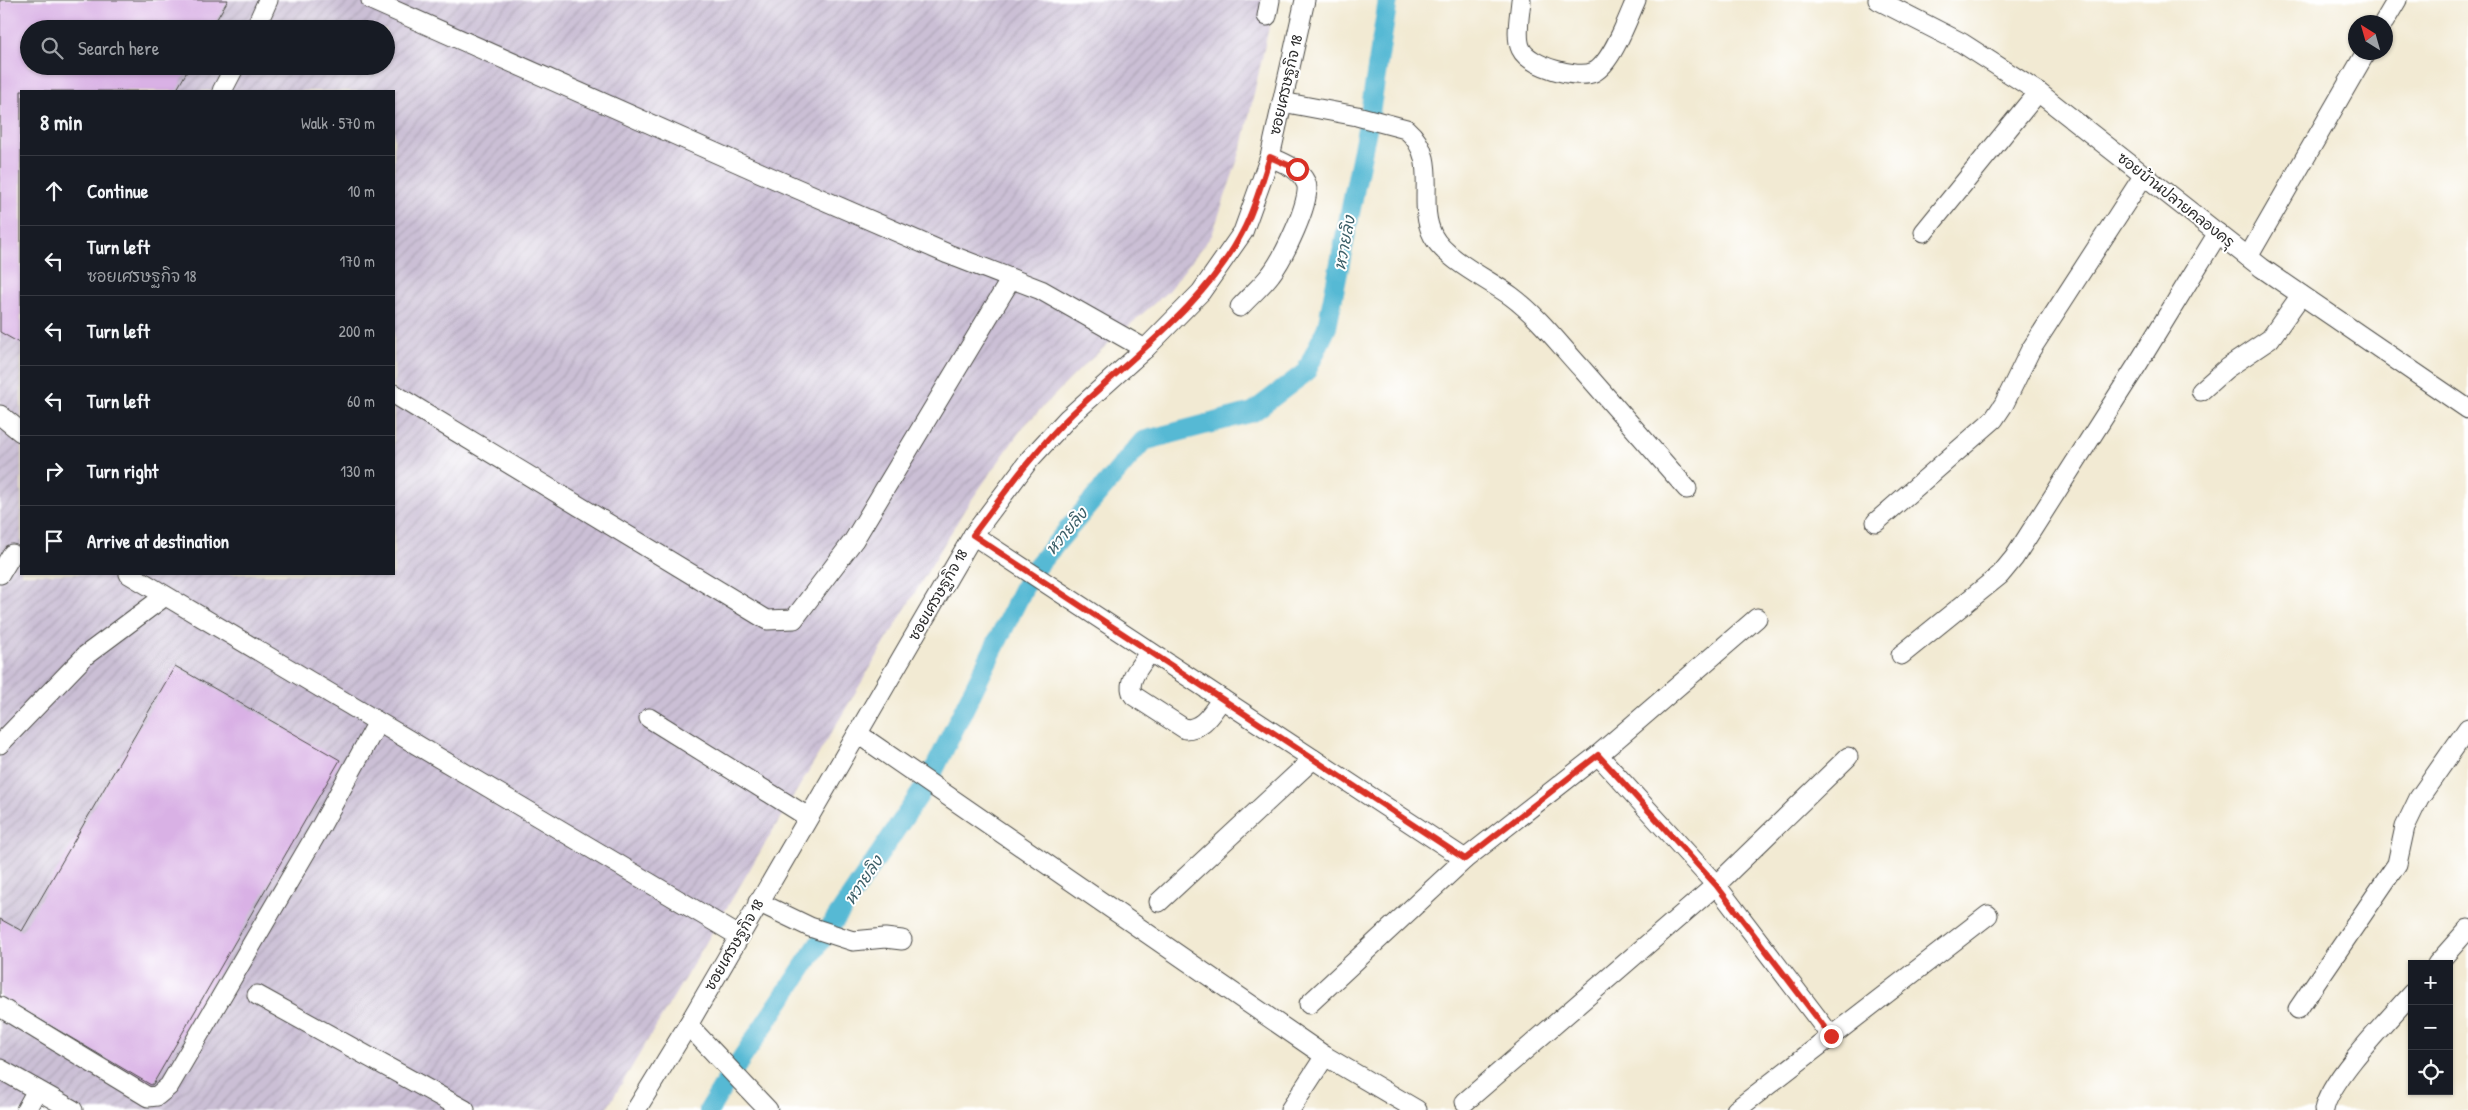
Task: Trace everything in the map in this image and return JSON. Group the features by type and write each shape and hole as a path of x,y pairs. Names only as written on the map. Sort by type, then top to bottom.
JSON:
{"street":[{"path":"259,20 268,0"},
{"path":"371,0 770,177 1041,290 1145,349"},
{"name":"ซอยเศรษฐกิจ 18","path":"636,1110 688,1025 973,535 1030,459 1068,418 1145,349 1200,292 1243,232 1270,157 1305,0"},
{"path":"1521,0 1520,48 1526,57 1539,65 1582,74 1593,72 1604,62 1636,0"},
{"name":"ซอยบ้านปลายคลองครุ","path":"1878,0 1962,43 2038,92 2248,257 2468,408"},
{"path":"2388,15 2397,0"},
{"path":"2248,257 2361,60"},
{"path":"223,90 230,75"},
{"path":"1924,232 2038,92"},
{"path":"1282,102 1357,116 1406,129 1418,141 1427,169 1428,217 1433,236 1444,250 1517,300 1544,327 1687,489"},
{"path":"1240,307 1272,273 1285,251 1303,212 1307,186 1303,177 1297,169 1270,157"},
{"path":"1876,522 1994,419 2004,404 2030,351 2144,175"},
{"path":"1902,655 2000,575 2014,558 2139,362 2218,233"},
{"path":"395,395 767,620 794,619 854,540 1011,279"},
{"path":"2201,391 2232,364 2270,339 2301,295"},
{"path":"0,415 20,431"},
{"path":"973,535 1465,859"},
{"path":"0,574 12,554"},
{"path":"131,575 739,936"},
{"path":"0,744 86,654 165,596"},
{"path":"1310,1004 1465,859 1598,755 1757,618"},
{"path":"1150,652 1130,683 1130,690 1134,696 1185,729 1195,729 1202,725 1222,699"},
{"path":"648,718 808,817"},
{"path":"0,1007 148,1097 157,1096 169,1086 321,826 378,722"},
{"path":"2298,1010 2398,864 2405,827 2419,798 2468,728"},
{"path":"858,734 1325,1056 1417,1110"},
{"path":"1598,755 1716,885 1831,1036"},
{"path":"1465,1102 1716,885 1848,757"},
{"path":"1159,902 1313,759"},
{"path":"758,902 810,926 853,941 885,938 902,940"},
{"path":"1736,1110 1988,915"},
{"path":"2441,960 2468,929"},
{"path":"256,995 465,1110"},
{"path":"2324,1110 2336,1084 2408,998"},
{"path":"688,1025 762,1103"},
{"path":"1290,1110 1325,1056"},
{"path":"0,1069 73,1110"},
{"path":"26,1110 37,1090"}],"shaded area":[{"path":"0,0 1275,0 1242,147 1212,235 1167,292 1081,368 1023,427 965,509 606,1110 0,1110"}],"building":[{"path":"0,0 228,0 216,20 20,20 20,75 185,75 177,90 20,90 20,343 0,332"},
{"path":"175,666 340,760 151,1085 0,996 0,919 22,931"}],"waterway":[{"name":"หวายลิง","path":"709,1110 727,1080 928,782 1031,573 1143,441 1253,412 1306,372 1327,327 1369,119 1388,0"}],"route":[{"path":"1297,169 1270,157 1243,232 1200,292 1145,349 1068,418 1030,459 973,535 1465,859 1598,755 1716,885 1831,1036"}]}
